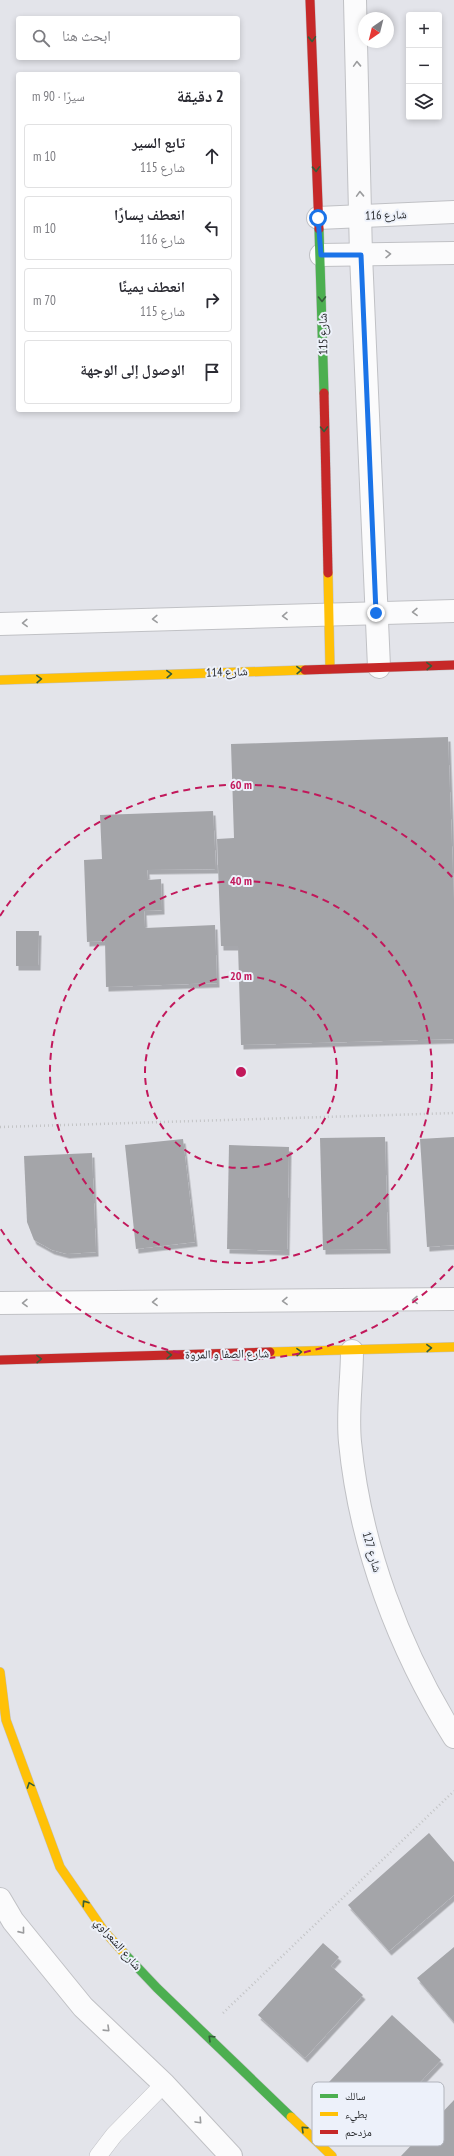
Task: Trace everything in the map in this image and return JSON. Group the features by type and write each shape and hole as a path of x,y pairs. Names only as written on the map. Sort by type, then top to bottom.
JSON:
{"street":[{"name":"شارع 115","path":"310,0 318,218 321,255 330,669"},
{"path":"355,0 361,255 379,667"},
{"name":"شارع 116","path":"318,218 454,212"},
{"path":"321,255 454,253"},
{"path":"0,624 454,611"},
{"name":"شارع 114","path":"0,680 454,665"},
{"path":"0,1304 454,1299"},
{"name":"شارع الصفا و المروة","path":"0,1360 454,1347"},
{"name":"شارع 127","path":"352,1351 350,1441 362,1514 381,1585 408,1653 454,1737"},
{"name":"شارع الشعراوي","path":"0,1672 6,1720 60,1867 104,1931 157,1988 312,2137"},
{"path":"0,1899 13,1921 83,2007 164,2084 231,2156"},
{"name":"شارع الشعراوي","path":"322,2146 332,2156"}],"lane":[{"path":"98,2156 114,2136 164,2084"}],"path":[{"path":"0,1127 454,1113"},
{"path":"204,2032 454,1791"}],"building":[{"path":"448,737 454,900 454,1039 241,1045 238,946 221,946 217,839 234,838 231,744"},
{"path":"213,811 216,869 147,870 148,880 161,879 162,910 144,911 145,928 215,925 217,983 106,987 105,941 87,942 84,860 102,859 100,815"},
{"path":"16,931 39,931 38,966 16,966"},
{"path":"385,1137 388,1249 323,1250 320,1138"},
{"path":"454,1137 454,1245 427,1247 420,1139"},
{"path":"183,1139 195,1242 136,1249 125,1145"},
{"path":"229,1145 289,1147 287,1251 227,1249"},
{"path":"92,1153 96,1252 67,1254 52,1250 34,1240 27,1222 24,1156"},
{"path":"429,1833 454,1862 454,1895 389,1951 348,1905"},
{"path":"323,1943 339,1957 331,1966 363,1995 305,2058 258,2015"},
{"path":"454,1947 454,2022 417,1978"},
{"path":"392,2015 441,2060 420,2082 329,2082"},
{"path":"454,2100 454,2156 401,2156 410,2146 444,2146 444,2111"}],"traffic: fast":[{"path":"319,229 324,393"},
{"path":"123,1952 157,1988 291,2117"}],"traffic: slow":[{"path":"328,573 330,669"},
{"path":"0,680 305,670"},
{"path":"270,1352 454,1347"},
{"path":"0,1672 6,1720 60,1867 104,1931 123,1952"},
{"path":"291,2117 312,2137"},
{"path":"321,2146 332,2156"}],"traffic: jam":[{"path":"310,0 319,229"},
{"path":"324,393 328,573"},
{"path":"305,670 454,665"},
{"path":"0,1360 270,1352"}],"route":[{"path":"318,218 321,255 361,255 376,613"}]}
